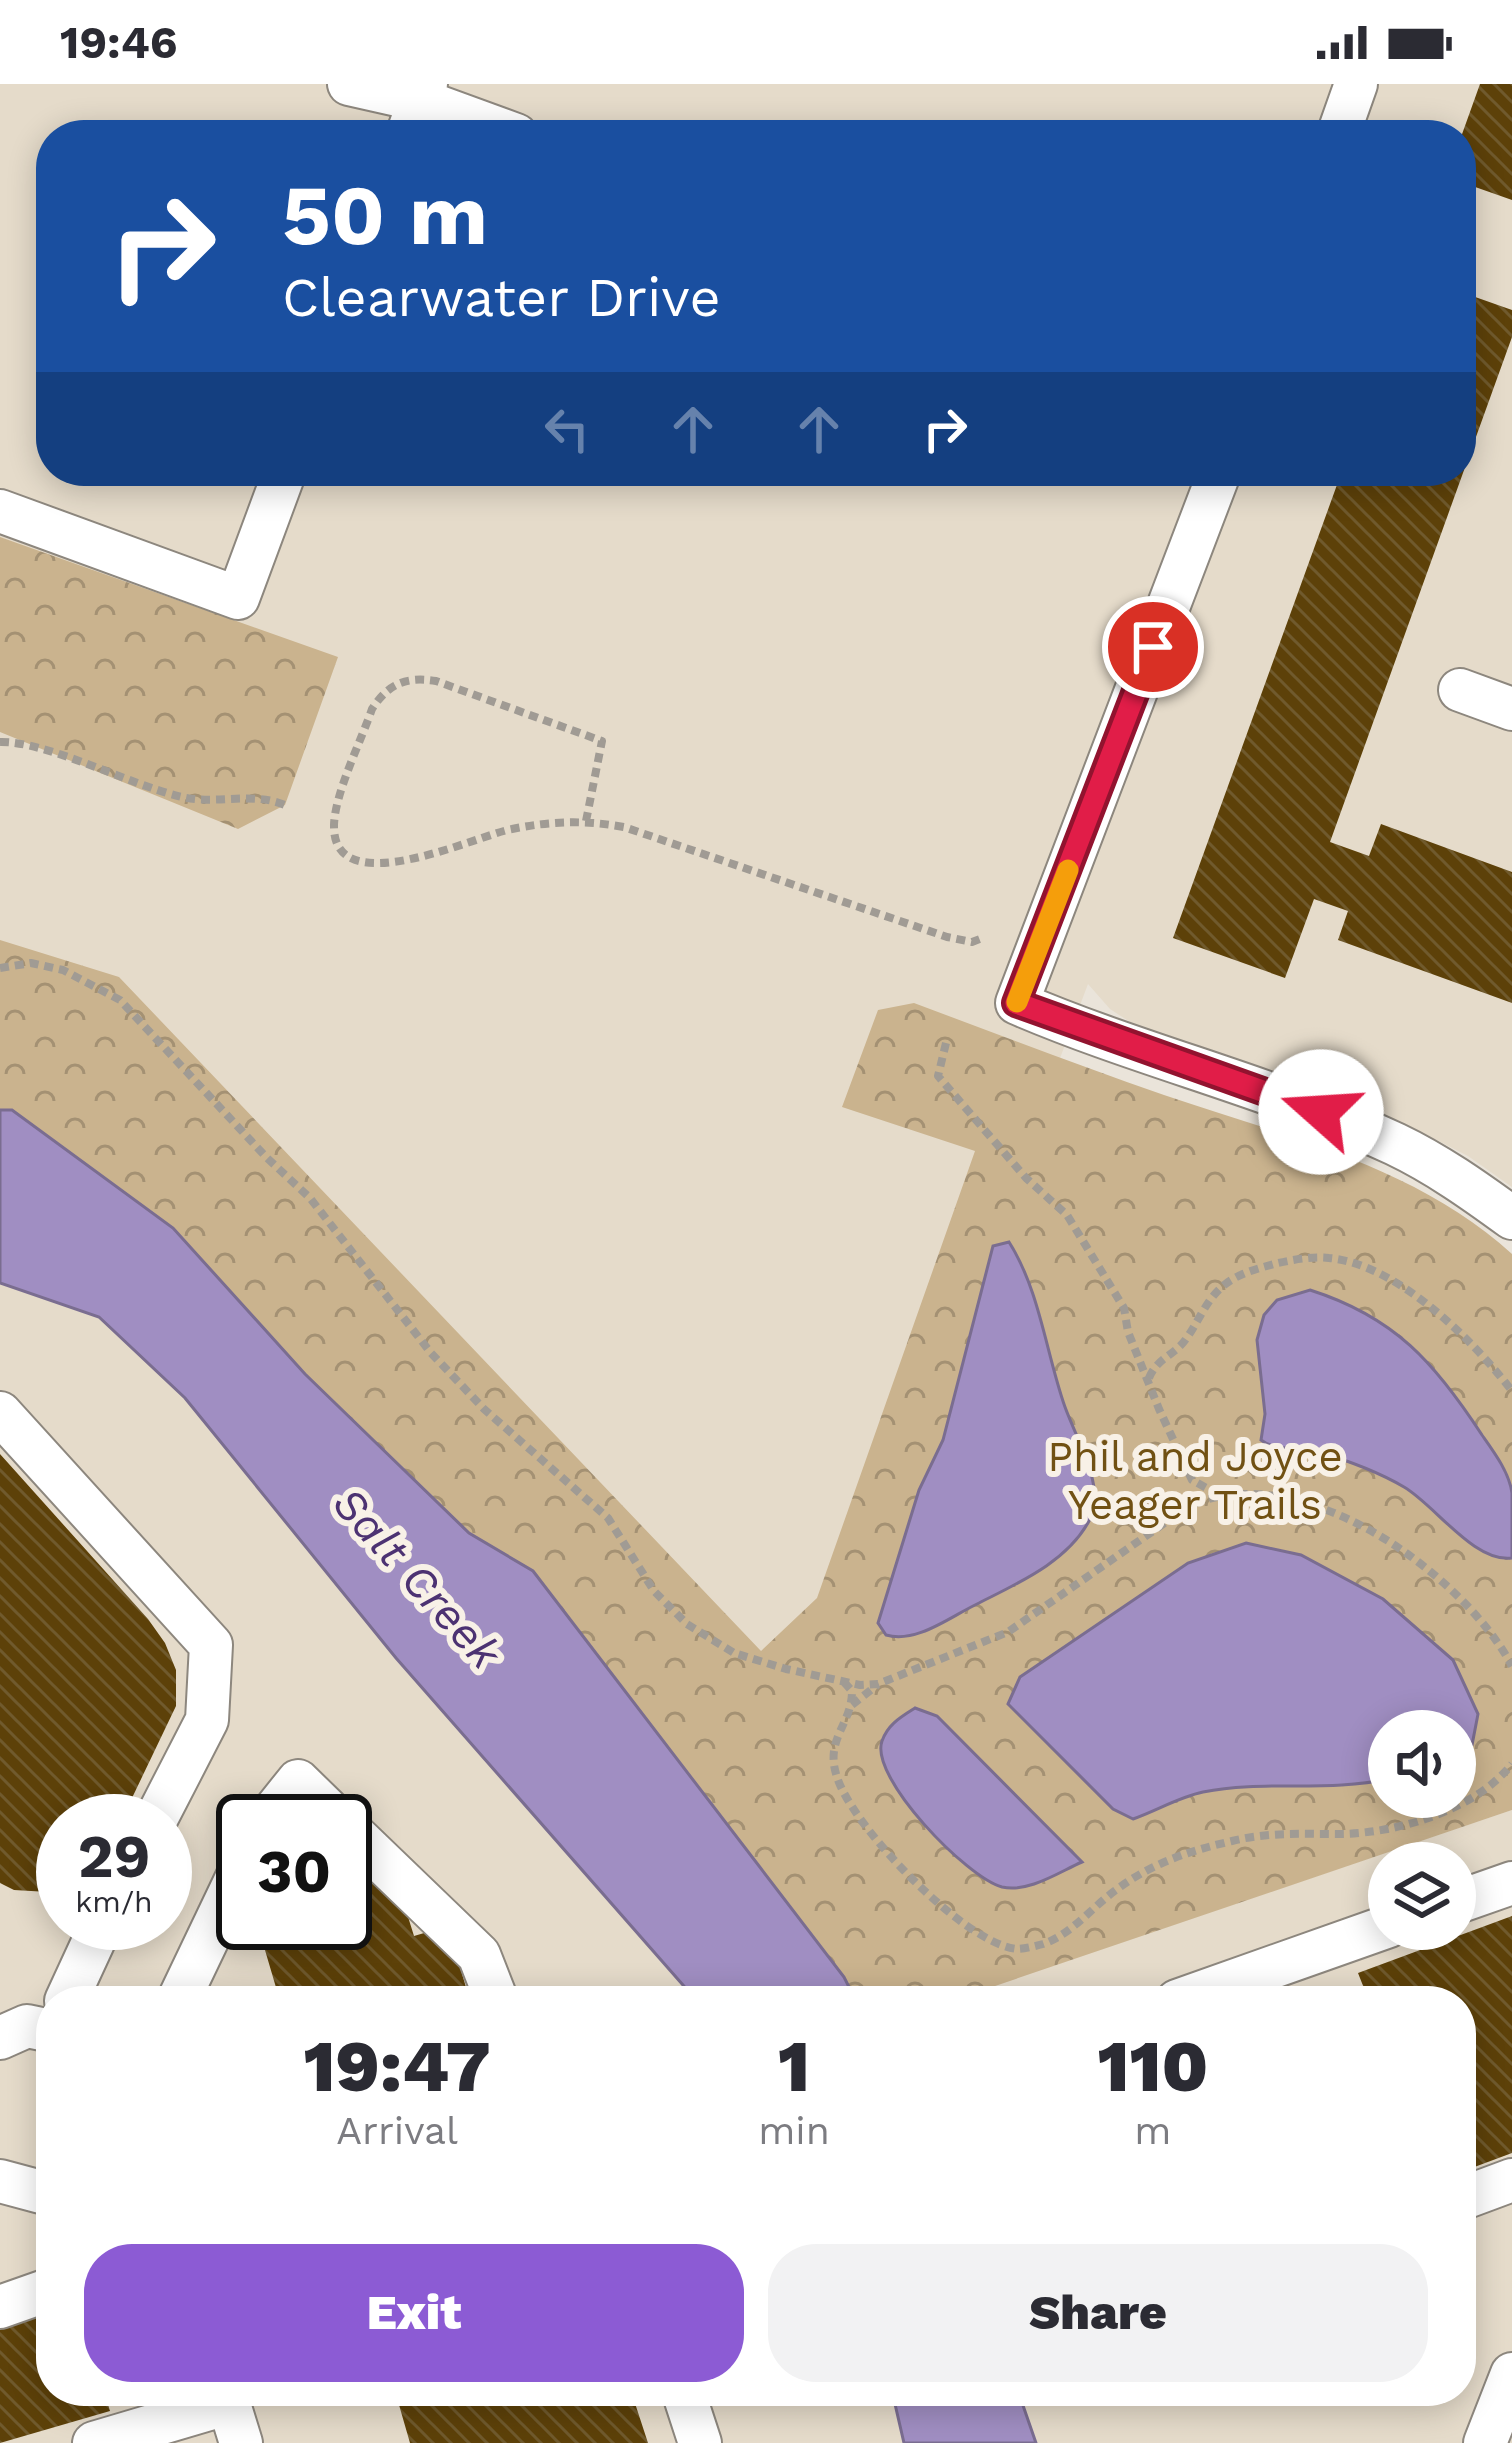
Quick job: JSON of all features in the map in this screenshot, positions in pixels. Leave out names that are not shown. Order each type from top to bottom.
[{"type":"street","points":[[349,84],[465,120]]},
{"type":"street","points":[[1343,120],[1356,84]]},
{"type":"street","points":[[0,511],[238,598],[279,486]]},
{"type":"street","points":[[1214,486],[1016,1003],[1321,1112],[1399,1146],[1512,1217]]},
{"type":"street","points":[[1460,690],[1512,709]]},
{"type":"street","points":[[0,1413],[211,1645],[207,1720],[169,1794]]},
{"type":"street","points":[[288,1794],[298,1781],[311,1794]]},
{"type":"street","points":[[372,1853],[479,1955],[491,1986]]},
{"type":"street","points":[[1476,1896],[1512,1883]]},
{"type":"street","points":[[185,1986],[216,1921]]},
{"type":"street","points":[[1219,1986],[1368,1933]]},
{"type":"street","points":[[73,1986],[90,1950]]},
{"type":"street","points":[[0,2038],[27,2026],[36,2028]]},
{"type":"street","points":[[1476,2193],[1512,2180]]},
{"type":"street","points":[[0,2181],[36,2191]]},
{"type":"street","points":[[0,2307],[36,2294]]},
{"type":"street","points":[[1484,2443],[1512,2374]]},
{"type":"street","points":[[688,2406],[700,2443]]},
{"type":"street","points":[[94,2443],[232,2412]]},
{"type":"path","points":[[586,820],[602,741],[436,680],[418,678],[399,682],[382,693],[372,710],[334,822],[336,842],[346,855],[391,862],[428,858],[505,830],[586,820],[673,841],[946,938],[972,942],[985,937]]},
{"type":"path","points":[[0,742],[35,748],[187,799],[267,798],[284,805]]},
{"type":"path","points":[[0,968],[31,963],[63,970],[94,983],[130,1010],[310,1198],[430,1353],[484,1409],[608,1518],[654,1591],[687,1624],[734,1653],[842,1682],[878,1684]]},
{"type":"path","points":[[946,1043],[938,1076],[1026,1178],[1067,1215],[1095,1265],[1112,1283],[1192,1480],[1189,1506]]},
{"type":"path","points":[[1149,1378],[1159,1360],[1182,1345],[1224,1285],[1252,1270],[1328,1258],[1362,1266],[1437,1312],[1512,1391]]},
{"type":"path","points":[[1138,1352],[1159,1360]]},
{"type":"path","points":[[1192,1480],[1221,1496]]},
{"type":"path","points":[[1512,1665],[1496,1636],[1470,1608],[1408,1555],[1360,1525],[1267,1496],[1221,1496],[1189,1506],[1008,1632],[878,1684],[852,1706],[832,1749],[847,1802],[944,1908],[994,1942],[1018,1949],[1046,1943],[1071,1928],[1152,1865],[1255,1835],[1374,1831],[1425,1817],[1469,1801],[1512,1764]]},
{"type":"path","points":[[1496,1636],[1510,1641]]},
{"type":"path","points":[[842,1682],[852,1691],[852,1706]]},
{"type":"shaded area","points":[[0,84],[1512,84],[1512,1187],[1468,1156],[1409,1126],[1130,1022],[1110,1009],[1088,984],[710,1986],[36,1986],[36,2406],[1476,2406],[1476,1986],[992,1986],[1368,1859],[1368,1950],[1476,1950],[1476,1842],[1418,1842],[1512,1810],[1512,2443],[0,2443]]},
{"type":"green space","points":[[0,537],[338,657],[285,805],[238,829],[0,732]]},
{"type":"green space","name":"Phil and Joyce Yeager Trails","points":[[0,940],[119,977],[761,1651],[817,1598],[975,1151],[842,1107],[878,1010],[914,1003],[1392,1176],[1475,1224],[1512,1254],[1512,1810],[1418,1842],[1368,1842],[1368,1859],[995,1986],[848,1986],[533,1571],[469,1533],[305,1374],[173,1228],[12,1110],[0,1110]]},
{"type":"water","name":"Salt Creek","points":[[0,1110],[12,1110],[173,1228],[305,1374],[469,1533],[533,1571],[848,1986],[684,1986],[396,1658],[185,1398],[99,1317],[0,1283]]},
{"type":"water","points":[[1009,1242],[1028,1281],[1065,1407],[1091,1472],[1093,1512],[1068,1548],[1025,1579],[922,1632],[886,1635],[878,1623],[919,1490],[943,1440],[993,1246]]},
{"type":"water","points":[[1310,1290],[1389,1329],[1447,1386],[1508,1477],[1512,1558],[1483,1552],[1416,1495],[1383,1476],[1316,1451],[1261,1440],[1265,1414],[1257,1340],[1264,1315],[1277,1300]]},
{"type":"water","points":[[1246,1543],[1301,1555],[1383,1599],[1453,1660],[1478,1714],[1476,1724],[1476,1710],[1368,1710],[1368,1782],[1203,1792],[1133,1819],[1113,1809],[1008,1704],[1020,1677],[1188,1563]]},
{"type":"water","points":[[915,1708],[937,1716],[1082,1862],[1033,1884],[1002,1887],[986,1880],[945,1846],[905,1801],[882,1757],[888,1730]]},
{"type":"water","points":[[895,2406],[1023,2406],[1036,2443],[904,2443]]},
{"type":"building","points":[[1480,84],[1512,84],[1512,200],[1476,187],[1476,120],[1467,120]]},
{"type":"building","points":[[1476,297],[1512,310],[1512,337],[1476,437]]},
{"type":"building","points":[[1337,486],[1458,486],[1330,842],[1369,856],[1381,824],[1512,872],[1512,1003],[1338,940],[1348,911],[1314,899],[1285,978],[1173,938]]},
{"type":"building","points":[[0,1454],[165,1643],[176,1670],[176,1706],[134,1794],[36,1794],[36,1891],[14,1890],[0,1883]]},
{"type":"building","points":[[395,1875],[414,1936],[448,1926],[466,1986],[276,1986],[265,1950],[372,1950],[372,1882]]},
{"type":"building","points":[[1512,1916],[1512,2153],[1476,2166],[1476,1986],[1363,1986],[1358,1973],[1420,1950],[1476,1950],[1476,1929]]},
{"type":"building","points":[[36,2311],[36,2406],[108,2406],[110,2411],[0,2443],[0,2323]]},
{"type":"building","points":[[399,2406],[636,2406],[648,2443],[410,2443]]},
{"type":"slow traffic","points":[[1017,1002],[1068,870]]},
{"type":"route","points":[[1153,647],[1016,1003],[1321,1112]]}]
